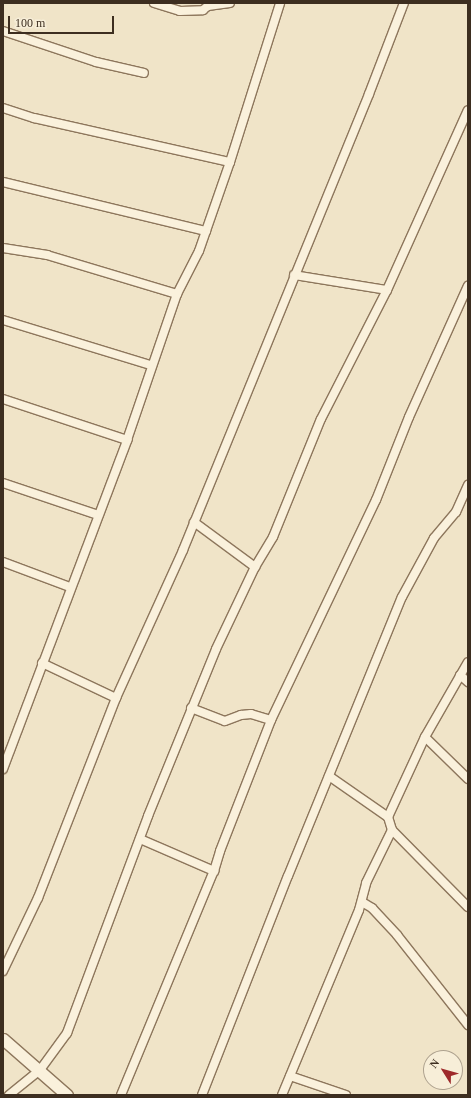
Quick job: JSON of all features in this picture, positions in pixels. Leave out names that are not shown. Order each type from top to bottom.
[{"type":"street","points":[[154,3],[180,11],[203,10],[208,5],[230,3]]},
{"type":"street","points":[[3,769],[70,587],[127,440],[150,365],[176,294],[206,231],[230,162],[280,3]]},
{"type":"street","points":[[3,971],[38,898],[116,698],[194,522],[369,94],[404,3]]},
{"type":"street","points":[[3,31],[96,62],[144,73]]},
{"type":"street","points":[[3,108],[34,118],[230,162]]},
{"type":"street","points":[[9,1095],[40,1070],[68,1033],[140,839],[191,708],[254,567],[273,538],[321,419],[387,290],[468,110]]},
{"type":"street","points":[[3,182],[206,231]]},
{"type":"street","points":[[3,248],[47,255],[176,294]]},
{"type":"street","points":[[294,275],[387,290]]},
{"type":"street","points":[[121,1095],[214,871],[228,830],[271,720],[364,527],[409,417],[468,286]]},
{"type":"street","points":[[3,320],[150,365]]},
{"type":"street","points":[[3,399],[127,440]]},
{"type":"street","points":[[3,483],[98,515]]},
{"type":"street","points":[[202,1095],[402,597],[434,538],[456,512],[468,485]]},
{"type":"street","points":[[194,522],[254,567]]},
{"type":"street","points":[[3,562],[70,587]]},
{"type":"street","points":[[388,817],[425,737],[468,662]]},
{"type":"street","points":[[42,663],[116,698]]},
{"type":"street","points":[[460,676],[468,682]]},
{"type":"street","points":[[191,708],[225,721],[251,714],[271,720]]},
{"type":"street","points":[[425,737],[468,779]]},
{"type":"street","points":[[329,776],[388,817],[392,830],[468,907]]},
{"type":"street","points":[[282,1095],[362,902],[366,884],[392,830]]},
{"type":"street","points":[[140,839],[214,871]]},
{"type":"street","points":[[362,902],[372,908],[397,935],[468,1025]]},
{"type":"street","points":[[3,1039],[67,1095]]},
{"type":"street","points":[[290,1076],[346,1095]]}]
